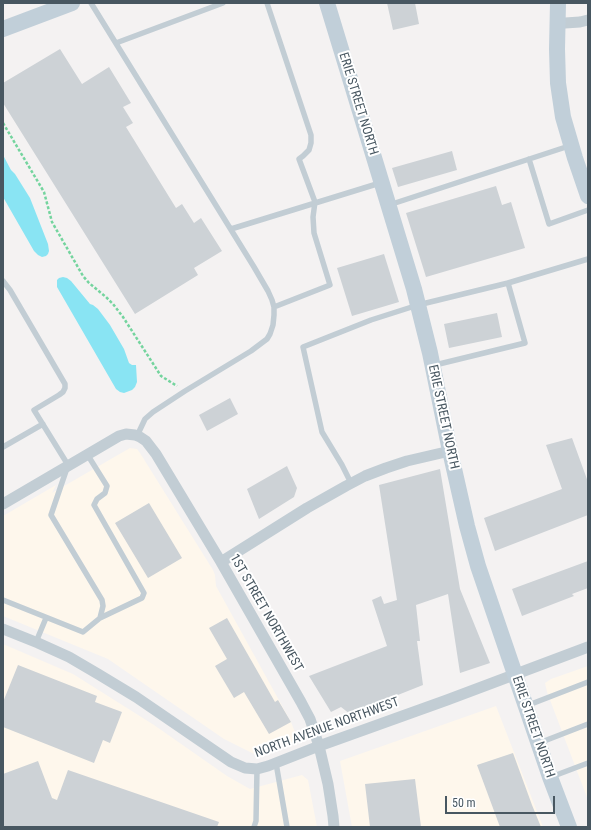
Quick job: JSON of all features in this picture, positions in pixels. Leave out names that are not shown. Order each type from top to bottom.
[{"type":"street","points":[[3,29],[72,3]]},
{"type":"street","name":"ERIE STREET NORTH","points":[[327,3],[414,289],[467,526],[478,566],[550,777],[569,827]]},
{"type":"street","points":[[558,3],[558,83],[563,117],[588,196]]},
{"type":"street","points":[[557,22],[565,23],[588,20]]},
{"type":"street","points":[[3,504],[119,436],[126,434],[135,435]]},
{"type":"street","name":"1ST STREET NORTHWEST","points":[[135,435],[145,440],[156,454],[221,562],[310,719],[319,746],[328,784],[334,827]]},
{"type":"street","points":[[221,562],[307,508],[351,483],[407,461],[450,451]]},
{"type":"street","name":"NORTH AVENUE NORTHWEST","points":[[3,629],[36,642],[98,674],[231,762],[245,768],[257,769],[588,647]]},
{"type":"lane","points":[[91,3],[264,283],[274,307],[273,325],[267,339],[251,351],[185,391],[149,416],[135,435]]},
{"type":"lane","points":[[116,43],[223,3]]},
{"type":"lane","points":[[267,3],[310,130],[312,142],[306,153],[299,159],[315,202],[313,214],[314,233],[330,285],[274,307]]},
{"type":"lane","points":[[389,205],[571,145]]},
{"type":"lane","points":[[528,159],[549,224],[588,210]]},
{"type":"lane","points":[[231,229],[382,182]]},
{"type":"lane","points":[[351,483],[322,432],[304,346],[371,320],[418,305],[508,283],[588,259]]},
{"type":"lane","points":[[3,281],[10,290],[65,384],[63,392],[34,410],[68,465],[51,515],[102,600],[103,606],[100,618]]},
{"type":"lane","points":[[432,366],[525,343],[508,283]]},
{"type":"lane","points":[[3,447],[43,424]]},
{"type":"lane","points":[[3,600],[83,632],[100,618],[142,598],[144,593],[94,504],[97,499],[105,493],[107,486],[87,454]]},
{"type":"lane","points":[[36,642],[46,618]]},
{"type":"lane","points":[[526,706],[588,682]]},
{"type":"lane","points":[[539,743],[588,724]]},
{"type":"lane","points":[[550,777],[588,762]]},
{"type":"lane","points":[[276,763],[287,827]]},
{"type":"lane","points":[[254,827],[256,821],[257,769]]},
{"type":"path","points":[[3,123],[44,192],[52,222],[83,276],[113,304],[123,317],[160,376],[185,391]]},
{"type":"shaded area","points":[[130,448],[137,449],[140,453],[213,570],[216,586],[291,722],[298,740],[256,755],[224,739],[108,659],[3,616],[3,516],[56,485],[52,493]]},
{"type":"shaded area","points":[[3,644],[73,674],[154,725],[227,776],[250,789],[302,775],[308,780],[317,827],[3,827]]},
{"type":"shaded area","points":[[588,666],[588,800],[547,692],[545,683],[551,679]]},
{"type":"shaded area","points":[[496,706],[543,827],[352,827],[340,761]]},
{"type":"water","points":[[3,155],[11,170],[30,198],[48,244],[49,251],[46,256],[42,257],[34,251],[3,197]]},
{"type":"water","points":[[63,277],[71,281],[90,304],[98,309],[110,325],[124,349],[129,363],[136,365],[137,382],[132,390],[124,393],[116,389],[57,287],[57,280]]},
{"type":"building","points":[[387,3],[415,3],[419,24],[393,30]]},
{"type":"building","points":[[60,49],[82,84],[109,67],[131,103],[123,107],[133,123],[126,127],[176,208],[182,204],[194,223],[201,218],[222,251],[194,268],[198,275],[135,314],[3,103],[3,83]]},
{"type":"building","points":[[452,151],[457,170],[398,187],[392,168]]},
{"type":"building","points":[[496,186],[502,205],[511,202],[525,248],[426,277],[406,213]]},
{"type":"building","points":[[384,254],[399,302],[352,316],[337,268]]},
{"type":"building","points":[[497,313],[502,337],[449,348],[444,324]]},
{"type":"building","points":[[230,398],[238,414],[207,431],[199,415]]},
{"type":"building","points":[[572,438],[588,482],[588,515],[495,551],[484,518],[562,489],[546,445]]},
{"type":"building","points":[[287,466],[297,488],[294,497],[259,519],[247,489]]},
{"type":"building","points":[[440,469],[460,589],[490,663],[460,673],[448,594],[416,605],[420,641],[417,641],[423,685],[350,714],[341,707],[331,712],[309,676],[387,646],[372,600],[381,596],[384,604],[397,600],[379,485]]},
{"type":"building","points":[[149,503],[182,558],[148,578],[115,523]]},
{"type":"building","points":[[588,561],[588,588],[572,594],[574,596],[522,616],[512,589]]},
{"type":"building","points":[[227,618],[275,702],[278,700],[291,722],[269,734],[244,692],[234,698],[215,666],[227,659],[209,628]]},
{"type":"building","points":[[18,665],[97,696],[95,702],[122,712],[110,743],[103,740],[94,763],[3,727],[3,702]]},
{"type":"building","points":[[513,753],[541,827],[500,827],[477,765]]},
{"type":"building","points":[[38,761],[52,798],[57,800],[68,770],[219,822],[217,827],[3,827],[3,774]]},
{"type":"building","points":[[415,779],[421,827],[370,827],[365,784]]}]
